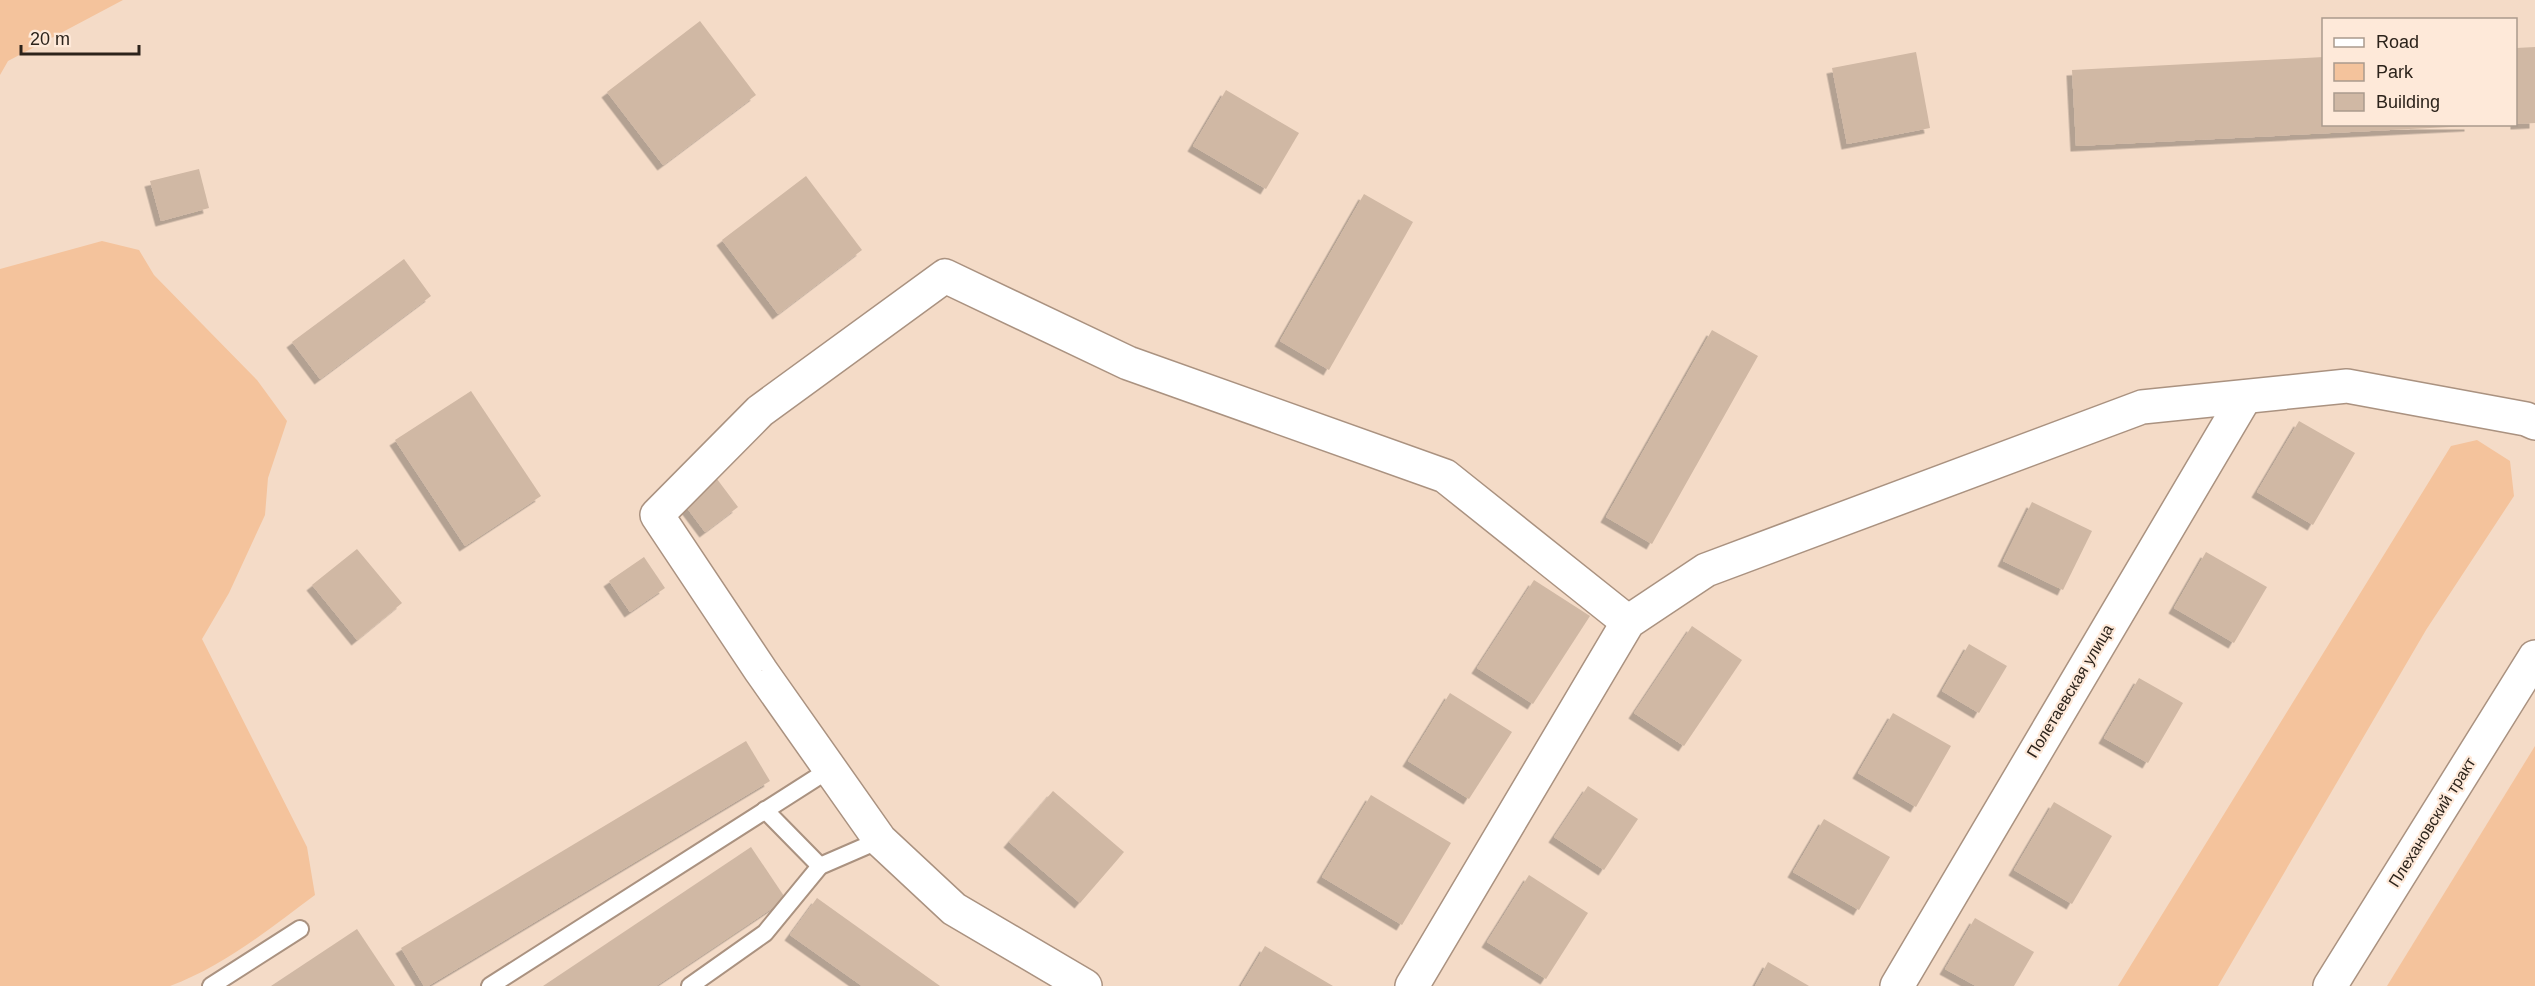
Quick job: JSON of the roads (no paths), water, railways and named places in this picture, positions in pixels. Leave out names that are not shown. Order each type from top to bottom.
[{"type":"street","points":[[1085,986],[954,909],[880,840],[657,515],[760,411],[945,276],[1128,363],[1445,476],[1628,622]]},
{"type":"street","points":[[1412,986],[1628,622],[1706,570],[2142,407],[2348,386],[2526,419],[2535,423]]},
{"type":"street","name":"Полетаевская улица","points":[[1898,986],[2245,397]]},
{"type":"street","name":"Плехановский тракт","points":[[2330,986],[2535,657]]},
{"type":"lane","points":[[490,986],[830,769]]},
{"type":"lane","points":[[765,810],[820,866]]},
{"type":"lane","points":[[690,986],[765,933],[820,866],[880,840]]},
{"type":"lane","points":[[211,986],[300,929]]}]
